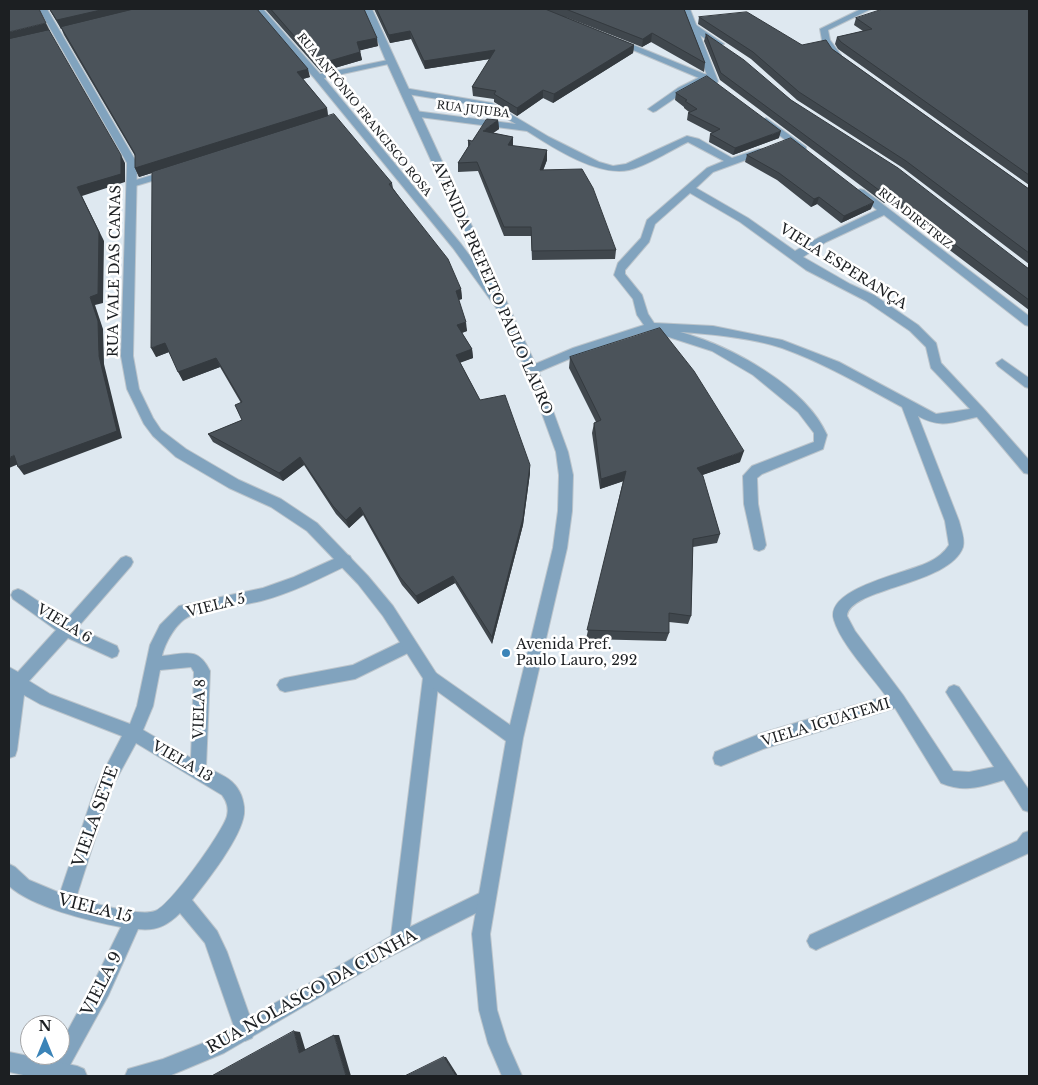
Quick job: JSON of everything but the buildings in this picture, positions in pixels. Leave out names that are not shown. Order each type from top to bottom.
[{"type":"street","name":"RUA VALE DAS CANAS","points":[[44,9],[56,34],[88,85],[132,163],[127,356],[133,389],[148,421],[157,433],[181,453],[234,484],[294,514],[323,537],[388,611],[431,678],[515,738]]},
{"type":"street","name":"RUA ANTÔNIO FRANCISCO ROSA","points":[[260,9],[318,77],[344,117],[457,246],[503,309]]},
{"type":"street","name":"AVENIDA PREFEITO PAULO LAURO","points":[[368,9],[532,370],[562,452],[566,475],[565,511],[560,548],[515,738],[481,934],[488,1010],[498,1043],[512,1076]]},
{"type":"street","points":[[686,9],[707,65],[710,79]]},
{"type":"street","points":[[848,63],[834,52],[826,40],[824,29],[867,9]]},
{"type":"street","points":[[693,27],[731,52]]},
{"type":"street","points":[[611,40],[710,79],[725,90]]},
{"type":"street","points":[[318,77],[390,61]]},
{"type":"street","points":[[653,109],[681,90],[710,79]]},
{"type":"street","name":"RUA JUJUBA","points":[[404,91],[489,105],[513,117],[528,128]]},
{"type":"street","points":[[754,112],[809,153]]},
{"type":"street","name":"RUA JUJUBA","points":[[415,114],[528,128]]},
{"type":"street","points":[[528,128],[589,160],[613,169],[628,167],[687,139],[696,141],[731,161]]},
{"type":"street","points":[[759,545],[751,504],[750,476],[756,470],[819,445],[822,438],[820,431],[792,399],[730,354],[704,343],[651,327],[643,315],[638,298],[621,279],[619,270],[645,240],[648,226],[651,222],[714,167],[791,139]]},
{"type":"street","points":[[132,184],[179,170]]},
{"type":"street","name":"RUA DIRETRIZ","points":[[848,183],[1029,322]]},
{"type":"street","name":"VIELA ESPERANÇA","points":[[690,188],[744,220],[794,257],[846,287],[864,294],[914,328],[932,346],[935,365],[980,412],[1029,469]]},
{"type":"street","points":[[794,257],[822,240],[884,211]]},
{"type":"street","points":[[532,370],[577,351],[633,331],[651,327],[713,330],[782,344],[835,364],[934,418],[946,419],[980,412]]},
{"type":"street","points":[[1002,363],[1029,384]]},
{"type":"street","points":[[898,700],[850,636],[840,619],[840,611],[844,603],[872,588],[939,565],[952,554],[956,546],[956,535],[952,520],[907,404]]},
{"type":"street","name":"VIELA 5","points":[[134,733],[146,706],[160,638],[171,623],[184,611],[277,590],[345,560]]},
{"type":"street","points":[[9,750],[13,678],[96,599],[126,562]]},
{"type":"street","name":"VIELA 6","points":[[18,594],[66,628],[112,651]]},
{"type":"street","points":[[285,685],[355,672],[409,645]]},
{"type":"street","name":"VIELA 8","points":[[154,664],[190,660],[196,661],[200,666],[202,671],[198,772]]},
{"type":"street","name":"VIELA 13","points":[[13,678],[45,699],[134,733],[228,789],[234,798],[236,813],[229,833],[181,900]]},
{"type":"street","points":[[399,941],[431,678]]},
{"type":"street","points":[[954,692],[1029,804]]},
{"type":"street","name":"VIELA IGUATEMI","points":[[721,758],[762,741],[898,700],[947,777],[954,782],[964,782],[1008,771]]},
{"type":"street","name":"VIELA SETE","points":[[66,904],[104,786],[125,745],[134,733]]},
{"type":"street","points":[[816,940],[1023,847],[1029,839]]},
{"type":"street","name":"VIELA 15","points":[[9,873],[23,886],[66,904],[134,920],[149,922],[160,920],[181,900]]},
{"type":"street","name":"RUA NOLASCO DA CUNHA","points":[[135,1076],[185,1062],[246,1031],[399,941],[486,899]]},
{"type":"street","points":[[181,900],[210,937],[218,952],[246,1031]]},
{"type":"street","name":"VIELA 9","points":[[55,1073],[101,989],[134,920]]},
{"type":"street","points":[[9,1062],[77,1076]]},
{"type":"place","name":"Avenida Pref. Paulo Lauro, 292","points":[[506,653]]}]
